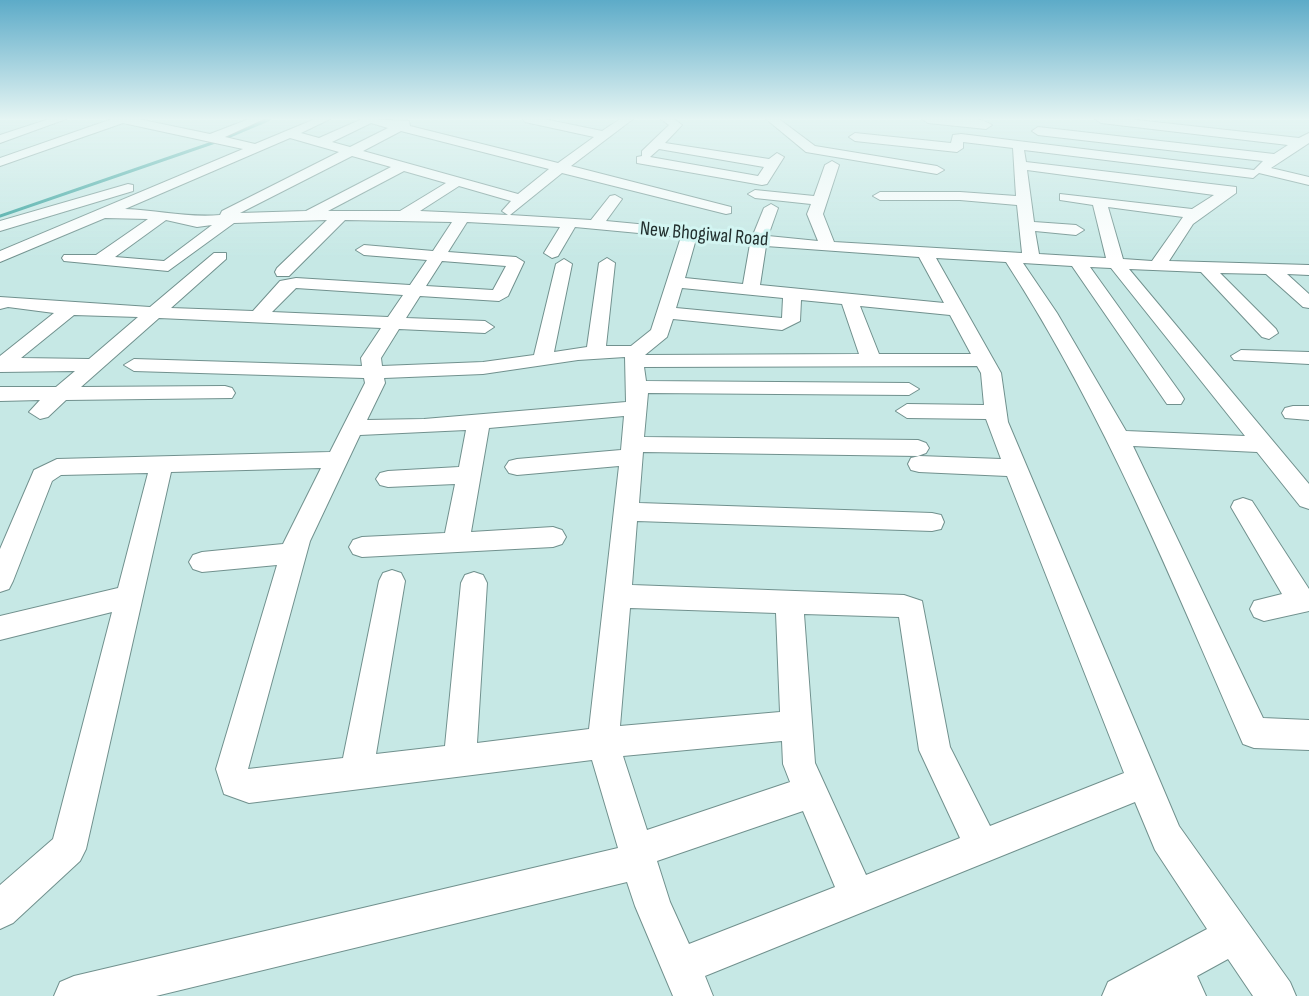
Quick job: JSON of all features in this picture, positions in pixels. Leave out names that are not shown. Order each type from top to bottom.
[{"type":"street","points":[[70,258],[168,266],[222,220],[322,165]]},
{"type":"street","points":[[396,165],[519,199]]},
{"type":"street","points":[[620,182],[637,165]]},
{"type":"street","points":[[657,165],[736,194]]},
{"type":"street","points":[[771,165],[762,181],[736,194],[700,234],[676,282],[660,333],[636,377],[632,450],[603,743],[653,906],[688,988],[857,896],[1144,782]]},
{"type":"street","points":[[828,247],[815,214],[838,165]]},
{"type":"street","points":[[901,165],[937,170]]},
{"type":"street","points":[[1020,165],[1027,226],[1021,258],[1121,438],[1254,733],[1309,735]]},
{"type":"street","points":[[1024,165],[1227,192]]},
{"type":"street","points":[[1091,165],[1093,175]]},
{"type":"street","points":[[1196,165],[1309,181]]},
{"type":"street","points":[[1158,266],[1173,234],[1194,214],[1265,165]]},
{"type":"street","points":[[0,257],[214,166]]},
{"type":"street","points":[[0,226],[53,208],[214,166]]},
{"type":"street","points":[[502,220],[519,199],[562,166],[620,182],[736,194]]},
{"type":"street","points":[[309,215],[401,167]]},
{"type":"street","points":[[403,216],[458,181]]},
{"type":"street","points":[[755,194],[819,201]]},
{"type":"street","points":[[880,196],[960,196],[1024,201]]},
{"type":"street","points":[[1065,197],[1194,214]]},
{"type":"street","points":[[595,225],[615,199]]},
{"type":"street","points":[[1099,201],[1116,264],[1309,500]]},
{"type":"street","points":[[751,290],[759,240],[771,208]]},
{"type":"street","name":"New Bhogiwal Road","points":[[100,213],[164,215],[197,222],[341,215],[570,223],[828,247],[1116,264],[1309,270]]},
{"type":"street","points":[[98,261],[164,215]]},
{"type":"street","points":[[283,272],[341,215]]},
{"type":"street","points":[[259,316],[290,283],[499,296],[516,262],[358,246],[376,216]]},
{"type":"street","points":[[462,218],[371,358],[375,383],[335,460],[293,553],[232,769],[236,782],[249,786],[603,743],[797,725]]},
{"type":"street","points":[[543,360],[558,258],[570,223]]},
{"type":"street","points":[[1027,226],[1076,230]]},
{"type":"street","points":[[925,253],[991,373],[996,412],[1016,468],[1167,838],[1276,996]]},
{"type":"street","points":[[40,412],[220,256]]},
{"type":"street","points":[[1077,261],[1174,399]]},
{"type":"street","points":[[596,352],[607,263]]},
{"type":"street","points":[[1206,268],[1269,333]]},
{"type":"street","points":[[1272,270],[1309,303]]},
{"type":"street","points":[[676,282],[956,310]]},
{"type":"street","points":[[667,313],[782,324],[791,321],[792,294]]},
{"type":"street","points":[[849,299],[871,360]]},
{"type":"street","points":[[1,302],[70,309],[485,327]]},
{"type":"street","points":[[1,365],[70,309]]},
{"type":"street","points":[[134,365],[373,371],[483,368],[596,352],[636,377],[908,400],[996,412]]},
{"type":"street","points":[[1241,356],[1309,358]]},
{"type":"street","points":[[351,428],[479,421],[636,377],[871,360],[984,360]]},
{"type":"street","points":[[1,365],[94,365]]},
{"type":"street","points":[[0,394],[225,393]]},
{"type":"street","points":[[456,542],[479,421]]},
{"type":"street","points":[[1121,438],[1264,445]]},
{"type":"street","points":[[517,467],[632,450],[918,456],[1016,468]]},
{"type":"street","points":[[0,581],[42,476],[48,470],[57,467],[335,460]]},
{"type":"street","points":[[0,910],[68,849],[161,466]]},
{"type":"street","points":[[388,479],[469,475]]},
{"type":"street","points":[[1243,507],[1305,600],[1264,609]]},
{"type":"street","points":[[626,512],[932,522]]},
{"type":"street","points":[[362,547],[553,537]]},
{"type":"street","points":[[202,562],[293,553]]},
{"type":"street","points":[[357,772],[392,581]]},
{"type":"street","points":[[460,760],[474,583]]},
{"type":"street","points":[[618,596],[904,606],[912,609],[935,750],[982,846]]},
{"type":"street","points":[[0,628],[129,597]]},
{"type":"street","points":[[789,603],[799,764],[857,896]]},
{"type":"street","points":[[74,996],[637,856],[811,792]]},
{"type":"street","points":[[1122,996],[1178,983],[1234,935]]},
{"type":"waterway","points":[[0,216],[147,165]]}]
